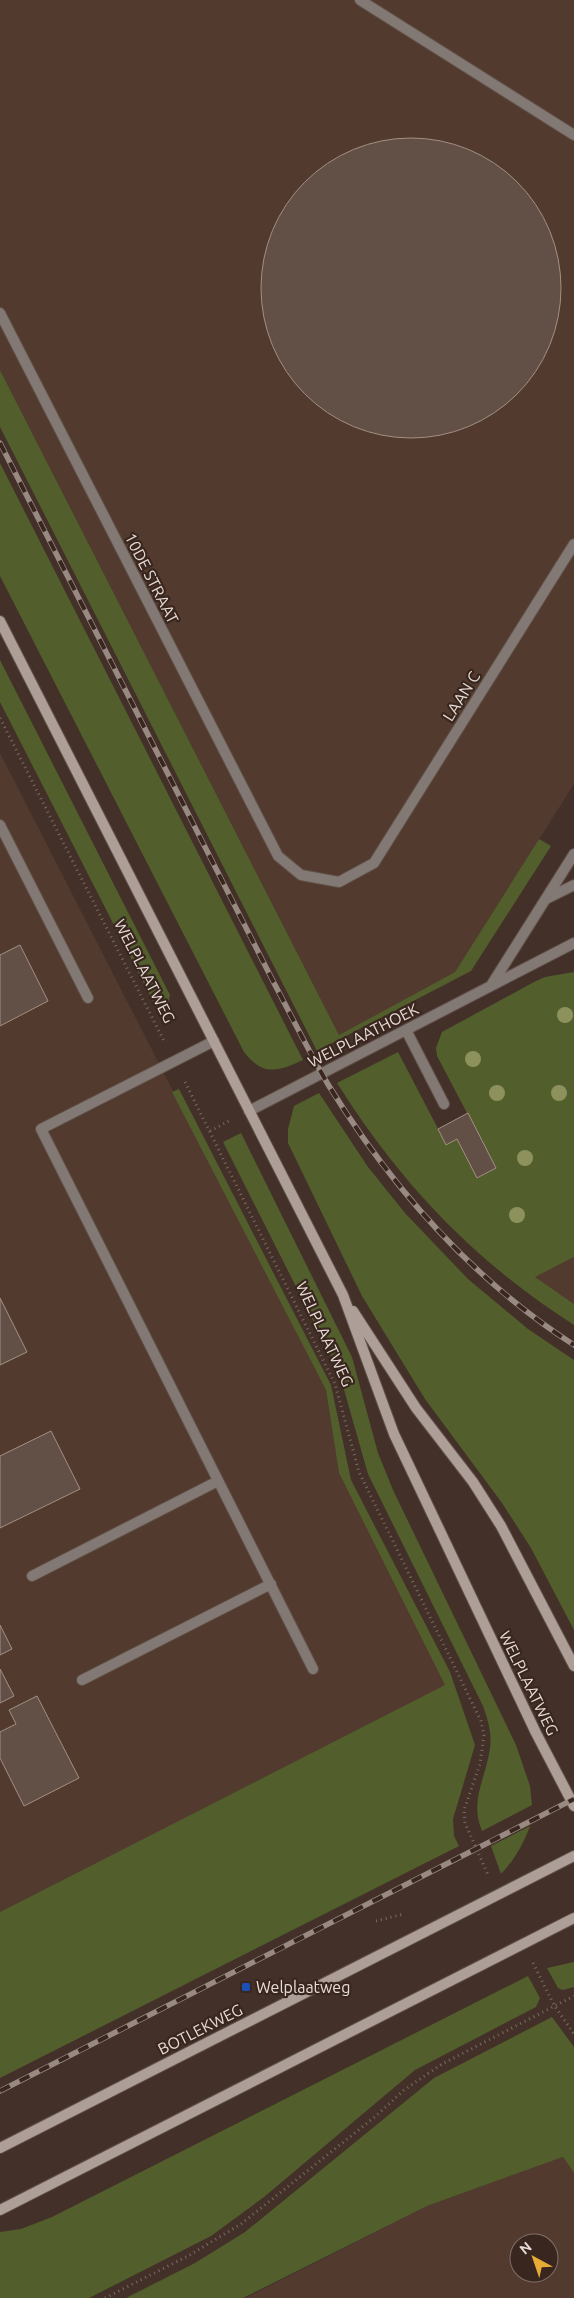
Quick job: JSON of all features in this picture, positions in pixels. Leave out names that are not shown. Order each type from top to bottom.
[{"type":"street","name":"WELPLAATWEG","points":[[0,621],[342,1295],[394,1434],[536,1733],[574,1806]]},
{"type":"street","name":"WELPLAATWEG","points":[[342,1295],[416,1408],[473,1482],[501,1526],[574,1666]]},
{"type":"street","name":"BOTLEKWEG","points":[[0,2148],[574,1856]]},
{"type":"street","points":[[0,2210],[574,1918]]},
{"type":"lane","points":[[360,0],[574,135]]},
{"type":"lane","name":"10DE STRAAT","points":[[0,313],[278,856],[301,875],[339,882],[374,863]]},
{"type":"lane","name":"LAAN C","points":[[374,863],[574,544]]},
{"type":"lane","points":[[0,825],[88,998]]},
{"type":"lane","points":[[492,986],[574,854]]},
{"type":"lane","points":[[545,900],[574,885]]},
{"type":"lane","name":"WELPLAATHOEK","points":[[249,1111],[574,943]]},
{"type":"lane","points":[[406,1030],[444,1104]]},
{"type":"lane","points":[[214,1042],[41,1129],[313,1669]]},
{"type":"lane","points":[[32,1576],[218,1481]]},
{"type":"lane","points":[[82,1680],[270,1584]]},
{"type":"path","name":"WELPLAATWEG","points":[[0,718],[335,1384],[358,1472],[481,1721],[484,1735],[480,1764],[464,1810],[465,1824],[498,1895]]},
{"type":"path","points":[[522,1943],[554,2005],[574,2034]]},
{"type":"path","points":[[105,2298],[188,2256],[235,2228],[369,2122],[418,2080],[442,2064],[574,1996]]},
{"type":"shaded area","points":[[0,0],[574,0],[574,784],[455,972],[339,1035],[0,370]]},
{"type":"shaded area","points":[[0,753],[326,1390],[339,1473],[446,1685],[0,1912]]},
{"type":"shaded area","points":[[574,1257],[574,1304],[534,1277]]},
{"type":"shaded area","points":[[563,2157],[574,2173],[574,2298],[245,2298],[427,2206]]},
{"type":"green space","points":[[0,370],[339,1035],[455,972],[539,839],[551,846],[471,971],[317,1051],[0,427]]},
{"type":"green space","points":[[0,463],[303,1060],[271,1070],[258,1065],[244,1052],[0,576]]},
{"type":"green space","points":[[0,660],[170,995],[168,1005],[160,1015],[0,702]]},
{"type":"green space","points":[[574,972],[574,1257],[535,1277],[574,1304],[574,1325],[503,1274],[442,1218],[413,1187],[387,1154],[361,1120],[337,1083],[398,1052],[446,1144],[457,1139],[478,1178],[496,1168],[437,1056],[436,1048],[442,1032],[545,977]]},
{"type":"green space","points":[[179,1089],[331,1385],[351,1480],[450,1672],[475,1745],[453,1819],[454,1836],[459,1846],[0,2078],[0,1912],[445,1685],[339,1473],[326,1390],[172,1092]]},
{"type":"green space","points":[[319,1093],[368,1167],[405,1213],[468,1279],[528,1329],[574,1360],[574,1630],[531,1548],[502,1503],[425,1399],[362,1296],[288,1143],[288,1129],[294,1106]]},
{"type":"green space","points":[[241,1133],[352,1357],[378,1453],[393,1490],[516,1745],[530,1786],[532,1805],[482,1831],[477,1809],[490,1742],[485,1711],[368,1474],[339,1372],[223,1142]]},
{"type":"green space","points":[[530,1826],[518,1852],[501,1874],[491,1846]]},
{"type":"green space","points":[[574,1962],[574,1987],[563,1990],[558,1988],[547,1968]]},
{"type":"green space","points":[[528,1976],[540,1998],[536,2007],[415,2070],[264,2197],[211,2236],[89,2298],[0,2298],[0,2232],[21,2229],[52,2217]]},
{"type":"green space","points":[[552,2017],[574,2047],[574,2173],[563,2157],[427,2206],[243,2298],[126,2298],[195,2263],[245,2232],[434,2078]]},
{"type":"building","points":[[411,138],[440,141],[468,150],[482,156],[517,182],[543,217],[549,231],[558,259],[561,288],[558,317],[549,345],[543,359],[517,394],[482,420],[468,426],[440,435],[411,438],[382,435],[354,426],[340,420],[305,394],[279,359],[273,345],[264,317],[261,288],[264,259],[273,231],[279,217],[305,182],[340,156],[354,150],[382,141]]},
{"type":"building","points":[[20,945],[48,1001],[0,1026],[0,955]]},
{"type":"building","points":[[468,1113],[496,1168],[477,1178],[457,1139],[446,1145],[438,1129]]},
{"type":"building","points":[[0,1298],[27,1352],[0,1365]]},
{"type":"building","points":[[51,1431],[80,1489],[0,1528],[0,1456]]},
{"type":"building","points":[[0,1625],[12,1649],[0,1655]]},
{"type":"building","points":[[0,1669],[14,1696],[0,1703]]},
{"type":"building","points":[[37,1696],[79,1778],[24,1806],[0,1758],[0,1732],[16,1724],[9,1710]]},
{"type":"railway","points":[[0,443],[274,983],[329,1086],[353,1124],[408,1196],[437,1229],[502,1291],[574,1345]]},
{"type":"railway","points":[[0,2091],[574,1799]]},
{"type":"place","name":"Welplaatweg","points":[[246,1987]]}]
